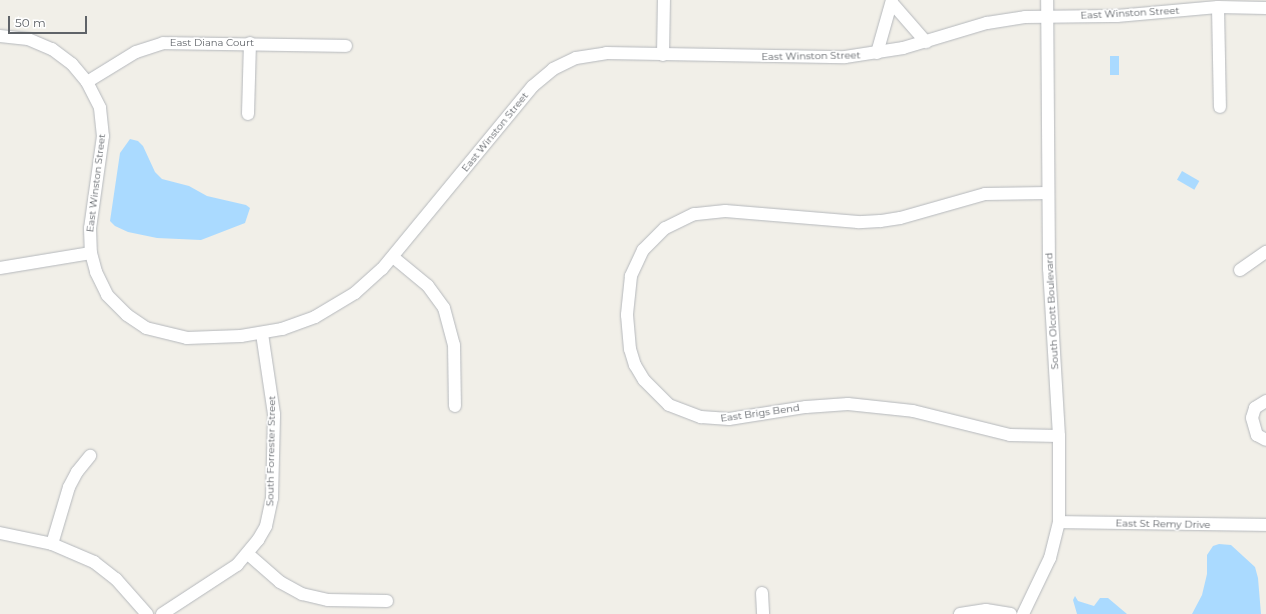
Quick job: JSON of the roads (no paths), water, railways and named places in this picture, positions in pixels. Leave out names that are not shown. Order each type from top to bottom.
[{"type":"street","points":[[663,55],[664,0]]},
{"type":"street","name":"South Olcott Boulevard","points":[[1023,614],[1052,551],[1059,522],[1060,436],[1049,269],[1047,0]]},
{"type":"street","points":[[892,2],[926,42]]},
{"type":"street","points":[[877,54],[892,2]]},
{"type":"street","points":[[1218,7],[1220,107]]},
{"type":"street","name":"East Winston Street","points":[[0,36],[28,39],[52,48],[72,64],[87,82],[100,108],[103,136],[91,216],[91,253],[96,272],[107,295],[126,315],[146,328],[187,338],[262,334],[293,326],[334,306],[369,282],[393,257],[542,76],[564,62],[591,54],[829,58],[877,54],[926,42],[1002,20],[1047,16],[1117,16],[1218,7],[1266,8]]},
{"type":"street","points":[[248,114],[250,43]]},
{"type":"street","name":"East Diana Court","points":[[87,82],[136,52],[159,44],[250,43],[346,46]]},
{"type":"street","name":"East Brigs Bend","points":[[1048,193],[985,194],[900,218],[880,221],[858,222],[725,211],[694,214],[665,228],[643,250],[631,276],[627,315],[630,349],[635,365],[644,380],[669,405],[701,417],[729,419],[806,406],[854,405],[913,411],[1010,435],[1060,436]]},
{"type":"street","points":[[1240,270],[1266,252]]},
{"type":"street","points":[[0,268],[91,253]]},
{"type":"street","points":[[393,257],[428,286],[446,314],[454,345],[455,406]]},
{"type":"street","name":"South Forrester Street","points":[[162,614],[237,565],[248,554],[266,526],[272,498],[274,400],[262,334]]},
{"type":"street","points":[[1266,401],[1255,408],[1252,418],[1257,435],[1266,440]]},
{"type":"street","points":[[52,544],[70,487],[77,472],[90,456]]},
{"type":"street","name":"East St Remy Drive","points":[[1059,522],[1266,526]]},
{"type":"street","points":[[0,533],[52,544],[80,554],[104,568],[148,614]]},
{"type":"street","points":[[248,554],[280,582],[302,594],[328,600],[387,600]]},
{"type":"street","points":[[762,593],[763,614]]},
{"type":"street","points":[[960,614],[986,610],[1011,614]]},
{"type":"water","points":[[1110,56],[1119,56],[1119,75],[1110,75]]},
{"type":"water","points":[[130,139],[138,141],[143,146],[155,172],[162,179],[189,186],[207,196],[246,205],[250,208],[245,223],[201,240],[157,238],[128,232],[115,226],[110,221],[120,153]]},
{"type":"water","points":[[1182,171],[1199,181],[1194,190],[1177,180]]},
{"type":"water","points":[[1219,544],[1231,545],[1255,567],[1258,578],[1261,614],[1192,614],[1202,595],[1207,574],[1207,555],[1213,546]]},
{"type":"water","points":[[1075,596],[1078,601],[1094,606],[1100,598],[1108,598],[1127,614],[1077,614],[1073,600]]}]
